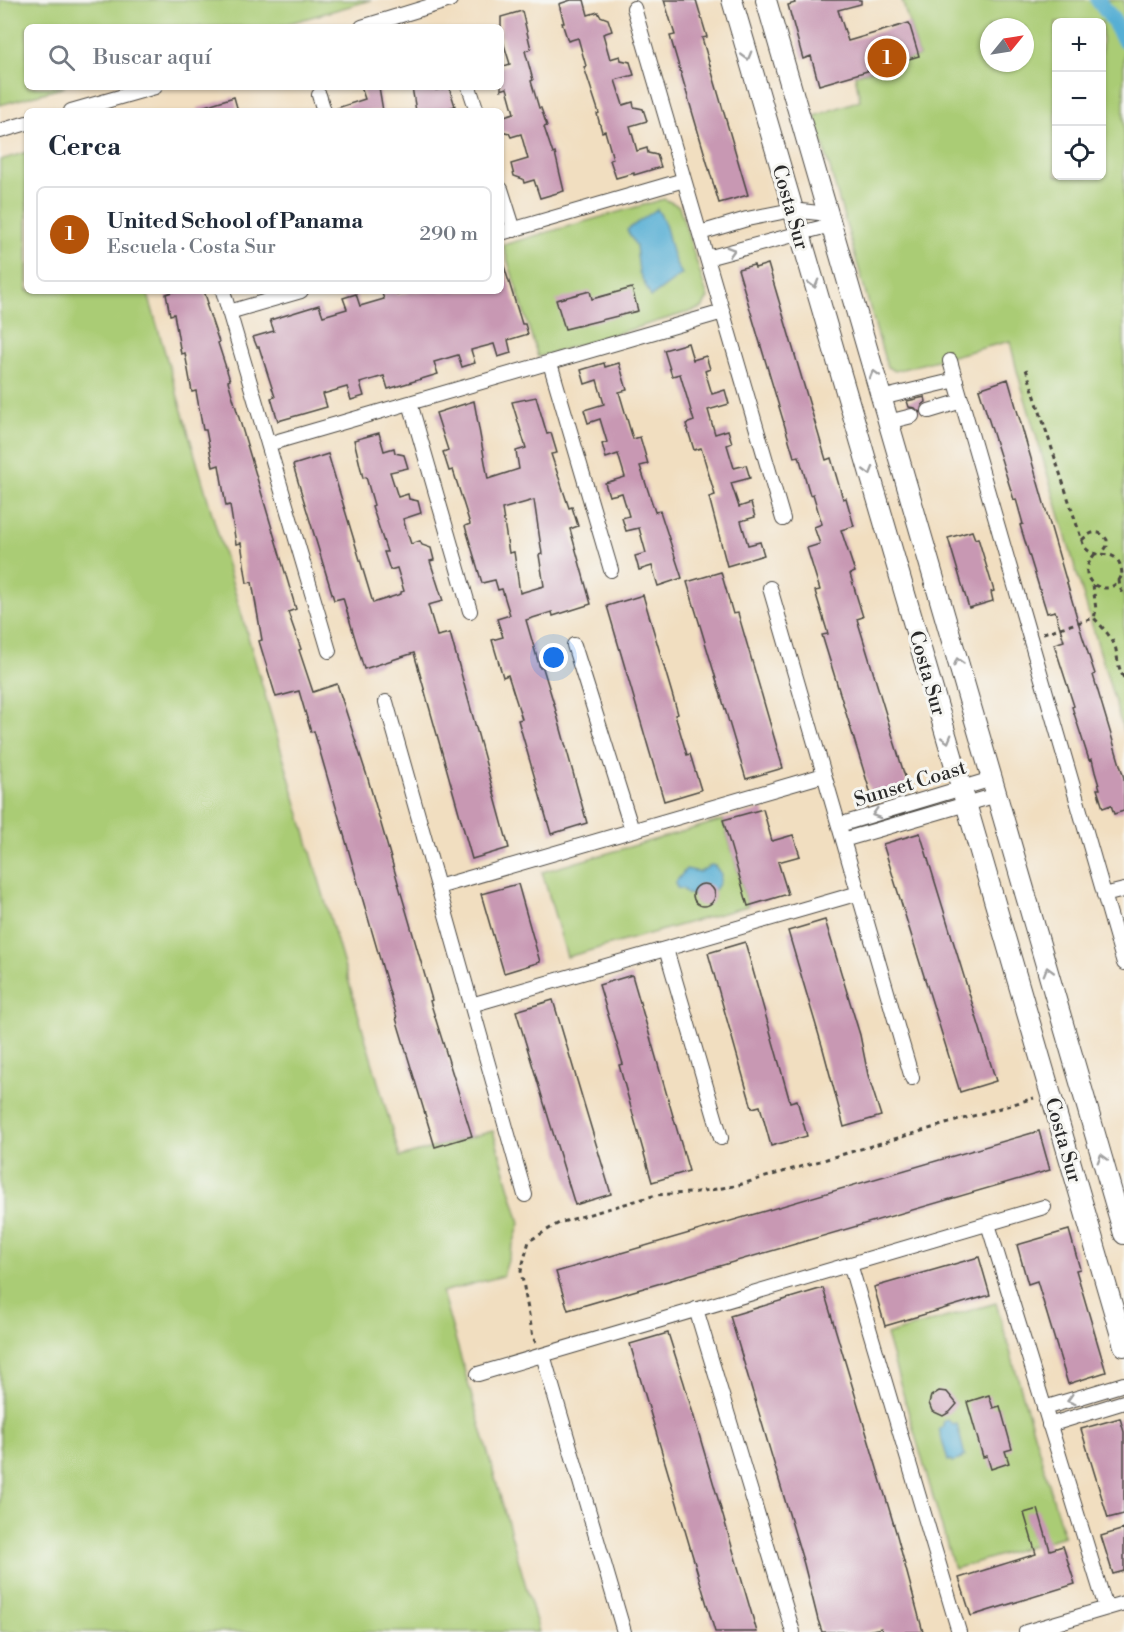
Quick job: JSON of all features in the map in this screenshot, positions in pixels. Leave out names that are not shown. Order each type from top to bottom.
[{"type":"street","points":[[372,24],[450,0]]},
{"type":"street","name":"Costa Sur","points":[[732,0],[1124,1346]]},
{"type":"street","name":"Costa Sur","points":[[766,0],[1124,1234]]},
{"type":"street","points":[[634,8],[783,519]]},
{"type":"street","points":[[82,108],[144,90]]},
{"type":"street","points":[[471,90],[476,108]]},
{"type":"street","points":[[319,95],[323,108]]},
{"type":"street","points":[[0,131],[24,124]]},
{"type":"street","points":[[504,210],[507,231],[684,180]]},
{"type":"street","points":[[700,233],[747,219],[792,210],[830,220]]},
{"type":"street","points":[[707,258],[799,232],[830,220]]},
{"type":"street","points":[[224,294],[329,651]]},
{"type":"street","points":[[229,312],[291,294]]},
{"type":"street","points":[[268,444],[723,312]]},
{"type":"street","points":[[950,361],[1124,963]]},
{"type":"street","points":[[550,363],[611,570]]},
{"type":"street","points":[[881,398],[956,380]]},
{"type":"street","points":[[929,411],[962,402]]},
{"type":"street","points":[[410,403],[470,611]]},
{"type":"street","points":[[888,422],[912,416]]},
{"type":"street","points":[[770,588],[912,1078]]},
{"type":"street","points":[[574,645],[632,830]]},
{"type":"street","points":[[386,702],[525,1195]]},
{"type":"street","points":[[438,886],[824,775]]},
{"type":"street","name":"Sunset Coast","points":[[843,840],[994,787]]},
{"type":"street","name":"Sunset Coast","points":[[839,825],[964,796]]},
{"type":"street","points":[[1104,895],[1124,890]]},
{"type":"street","points":[[471,1005],[858,893]]},
{"type":"street","points":[[666,949],[721,1138]]},
{"type":"street","points":[[478,1374],[1044,1207]]},
{"type":"street","points":[[988,1224],[1106,1608]]},
{"type":"street","points":[[850,1264],[959,1632]]},
{"type":"street","points":[[696,1310],[793,1632]]},
{"type":"street","points":[[543,1355],[624,1632]]},
{"type":"street","points":[[1044,1408],[1124,1384]]},
{"type":"street","points":[[1049,1425],[1124,1402]]},
{"type":"street","points":[[1026,1632],[1124,1603]]},
{"type":"path","points":[[1026,369],[1086,550],[1095,554],[1112,555],[1119,561],[1123,574],[1114,585],[1101,588],[1093,584]]},
{"type":"path","points":[[1082,540],[1088,534],[1100,532],[1107,540],[1107,546],[1102,553]]},
{"type":"path","points":[[1094,618],[1096,610],[1093,584],[1086,572],[1087,565],[1095,554]]},
{"type":"path","points":[[1119,580],[1124,595]]},
{"type":"path","points":[[1030,637],[1094,618]]},
{"type":"path","points":[[1094,618],[1107,632],[1116,648],[1116,661],[1124,678]]},
{"type":"path","points":[[543,1355],[532,1337],[521,1271],[529,1241],[559,1223],[656,1195],[691,1193],[735,1186],[1050,1093]]},
{"type":"green space","points":[[0,0],[371,0],[287,24],[24,24],[24,90],[54,90],[0,105]]},
{"type":"green space","points":[[902,0],[1124,0],[1124,733],[1010,341],[895,371],[887,367],[815,116],[860,100],[855,75],[919,56]]},
{"type":"green space","points":[[24,153],[24,294],[148,294],[400,1157],[493,1131],[520,1223],[503,1276],[442,1292],[539,1632],[0,1632],[0,160]]},
{"type":"green space","points":[[664,199],[679,206],[708,298],[702,308],[538,357],[504,245]]},
{"type":"green space","points":[[723,820],[748,906],[567,957],[542,872]]},
{"type":"green space","points":[[996,1303],[1064,1536],[954,1569],[886,1335]]},
{"type":"water","points":[[657,209],[682,274],[651,297],[639,272],[636,246],[627,230]]},
{"type":"water","points":[[711,865],[715,866],[721,874],[718,886],[710,892],[693,895],[677,888],[675,883],[686,869],[700,872]]},
{"type":"water","points":[[948,1420],[953,1425],[957,1424],[965,1456],[952,1462],[948,1461],[939,1429],[942,1428],[944,1421]]},
{"type":"building","points":[[571,0],[584,0],[588,15],[598,12],[600,16],[608,19],[612,31],[603,34],[610,59],[620,56],[621,60],[630,62],[634,75],[615,80],[623,105],[633,102],[634,107],[643,109],[647,121],[630,126],[637,151],[647,148],[648,153],[657,155],[661,167],[616,178],[610,160],[613,159],[605,131],[602,132],[578,38],[568,41],[562,23],[564,23],[559,4]]},
{"type":"building","points":[[664,0],[696,0],[707,37],[702,38],[748,195],[719,203],[670,36],[675,35]]},
{"type":"building","points":[[794,0],[861,0],[861,4],[838,10],[848,41],[909,23],[919,56],[819,85],[811,56],[803,59],[788,5],[795,3]]},
{"type":"building","points":[[522,11],[531,49],[525,51],[533,80],[531,81],[547,126],[544,127],[553,154],[555,153],[564,191],[540,198],[534,180],[524,183],[523,179],[514,176],[511,164],[528,159],[521,134],[511,137],[509,133],[504,132],[504,116],[514,113],[507,88],[504,89],[504,66],[510,64],[504,45],[504,24],[501,24],[501,17]]},
{"type":"building","points":[[362,90],[380,90],[382,108],[337,108],[365,99]]},
{"type":"building","points":[[412,90],[450,90],[455,106],[449,108],[416,108]]},
{"type":"building","points":[[234,97],[237,108],[198,108]]},
{"type":"building","points":[[768,264],[826,460],[831,458],[854,526],[841,530],[855,572],[850,574],[863,617],[857,619],[909,790],[873,801],[822,635],[828,634],[815,591],[820,590],[807,548],[820,544],[814,527],[822,524],[813,494],[810,495],[799,456],[794,457],[738,269],[754,265],[755,268]]},
{"type":"building","points":[[504,266],[522,324],[525,324],[528,334],[508,340],[511,353],[498,357],[494,344],[471,350],[475,363],[462,367],[458,355],[434,362],[438,374],[388,389],[384,376],[360,383],[364,396],[351,400],[347,387],[323,394],[327,407],[278,421],[271,398],[275,397],[259,347],[253,337],[274,331],[270,320],[319,305],[323,316],[347,309],[343,298],[356,294],[360,306],[384,299],[382,294],[504,294]]},
{"type":"building","points":[[632,288],[638,311],[565,329],[556,300],[590,291],[592,299]]},
{"type":"building","points":[[166,294],[205,294],[208,303],[206,304],[230,380],[228,381],[296,609],[288,612],[301,649],[299,650],[313,692],[337,684],[368,779],[432,1000],[430,1001],[472,1136],[435,1147],[314,731],[311,732],[299,691],[276,697],[259,641],[262,640],[252,582],[247,583],[241,543],[236,544],[230,505],[226,506],[219,465],[213,467],[196,391],[192,392],[185,353],[181,354],[174,314],[170,315]]},
{"type":"building","points":[[688,343],[693,360],[706,356],[710,369],[705,371],[712,394],[725,390],[729,404],[708,410],[715,434],[728,430],[732,443],[727,445],[734,468],[746,465],[750,478],[731,483],[739,507],[751,503],[755,517],[741,521],[748,545],[760,542],[764,555],[727,566],[709,497],[715,495],[701,448],[694,450],[686,424],[694,421],[680,374],[672,376],[664,350]]},
{"type":"building","points":[[604,363],[605,367],[619,363],[627,390],[619,392],[633,439],[640,437],[648,464],[640,466],[655,512],[660,511],[682,578],[658,586],[652,566],[639,570],[635,556],[646,553],[639,528],[626,531],[622,518],[629,516],[622,493],[609,496],[605,483],[625,477],[618,454],[606,458],[602,444],[607,442],[600,419],[588,423],[584,410],[604,404],[597,380],[585,384],[581,370]]},
{"type":"building","points":[[1008,379],[1124,778],[1124,811],[1114,814],[1111,805],[1103,808],[1092,759],[1089,760],[1054,644],[1064,641],[1055,611],[1047,613],[1020,525],[1023,524],[1016,499],[1014,500],[979,389]]},
{"type":"building","points":[[536,397],[547,434],[551,433],[557,453],[551,454],[569,508],[572,507],[578,526],[570,529],[591,604],[553,616],[552,612],[526,620],[540,668],[543,668],[554,704],[587,823],[551,834],[518,720],[522,719],[508,675],[503,677],[492,640],[503,637],[497,619],[510,615],[502,589],[498,590],[495,580],[482,583],[465,526],[470,524],[453,470],[449,471],[443,452],[448,450],[436,413],[474,401],[488,479],[519,469],[516,451],[526,448],[512,402]],"holes":[[[534,500],[542,554],[539,555],[544,586],[520,593],[514,552],[509,553],[502,509]]]},
{"type":"building","points":[[925,397],[926,402],[922,405],[920,413],[915,408],[909,407],[907,401]]},
{"type":"building","points":[[379,433],[384,451],[394,448],[395,453],[404,455],[408,468],[390,472],[398,497],[408,494],[409,499],[418,501],[421,513],[403,519],[411,544],[420,541],[422,545],[431,548],[434,560],[430,561],[443,601],[428,605],[437,636],[450,633],[509,848],[472,859],[414,653],[364,669],[343,598],[334,600],[293,465],[328,454],[373,603],[401,594],[404,591],[397,568],[390,570],[384,552],[387,552],[372,506],[374,505],[366,477],[363,478],[354,440]]},
{"type":"building","points":[[972,531],[975,539],[978,538],[994,591],[991,592],[993,601],[969,608],[948,538]]},
{"type":"building","points":[[721,572],[733,614],[738,613],[783,768],[746,779],[687,582]]},
{"type":"building","points":[[643,595],[678,714],[675,715],[701,790],[664,801],[607,606]]},
{"type":"building","points":[[763,809],[772,841],[793,835],[800,856],[778,862],[788,894],[748,906],[723,820]]},
{"type":"building","points":[[920,833],[996,1081],[960,1092],[883,844]]},
{"type":"building","points":[[518,884],[540,962],[504,973],[481,894]]},
{"type":"building","points":[[700,884],[708,884],[715,891],[715,899],[708,906],[700,906],[693,899],[693,891]]},
{"type":"building","points":[[825,920],[860,1035],[868,1075],[881,1116],[844,1127],[788,931]]},
{"type":"building","points":[[745,942],[790,1102],[797,1100],[807,1136],[771,1146],[760,1106],[752,1108],[708,953]]},
{"type":"building","points":[[632,975],[689,1171],[652,1182],[619,1065],[623,1064],[599,985]]},
{"type":"building","points":[[553,1000],[611,1194],[575,1205],[516,1011]]},
{"type":"building","points":[[1039,1131],[1050,1170],[568,1310],[556,1272]]},
{"type":"building","points":[[1069,1230],[1080,1269],[1076,1270],[1106,1372],[1068,1384],[1037,1281],[1028,1284],[1017,1245]]},
{"type":"building","points":[[979,1257],[990,1295],[885,1326],[874,1287]]},
{"type":"building","points":[[823,1288],[896,1532],[923,1632],[883,1632],[881,1628],[862,1632],[822,1632],[818,1620],[804,1564],[730,1316]]},
{"type":"building","points":[[668,1333],[757,1632],[715,1632],[630,1344]]},
{"type":"building","points":[[939,1391],[947,1392],[957,1404],[943,1416],[932,1411],[929,1403],[931,1396]]},
{"type":"building","points":[[989,1395],[993,1408],[1000,1406],[1012,1449],[1005,1451],[1009,1463],[991,1469],[987,1456],[983,1457],[967,1402]]},
{"type":"building","points":[[1120,1418],[1124,1432],[1124,1514],[1108,1518],[1081,1429]]},
{"type":"building","points":[[1038,1509],[1050,1550],[1063,1546],[1075,1584],[971,1616],[959,1578],[1036,1554],[1024,1513]]},
{"type":"building","points":[[1124,1529],[1124,1571],[1113,1574],[1101,1536]]},
{"type":"waterway","points":[[1098,0],[1124,40]]},
{"type":"place","name":"United School of Panama","points":[[887,58]]}]
